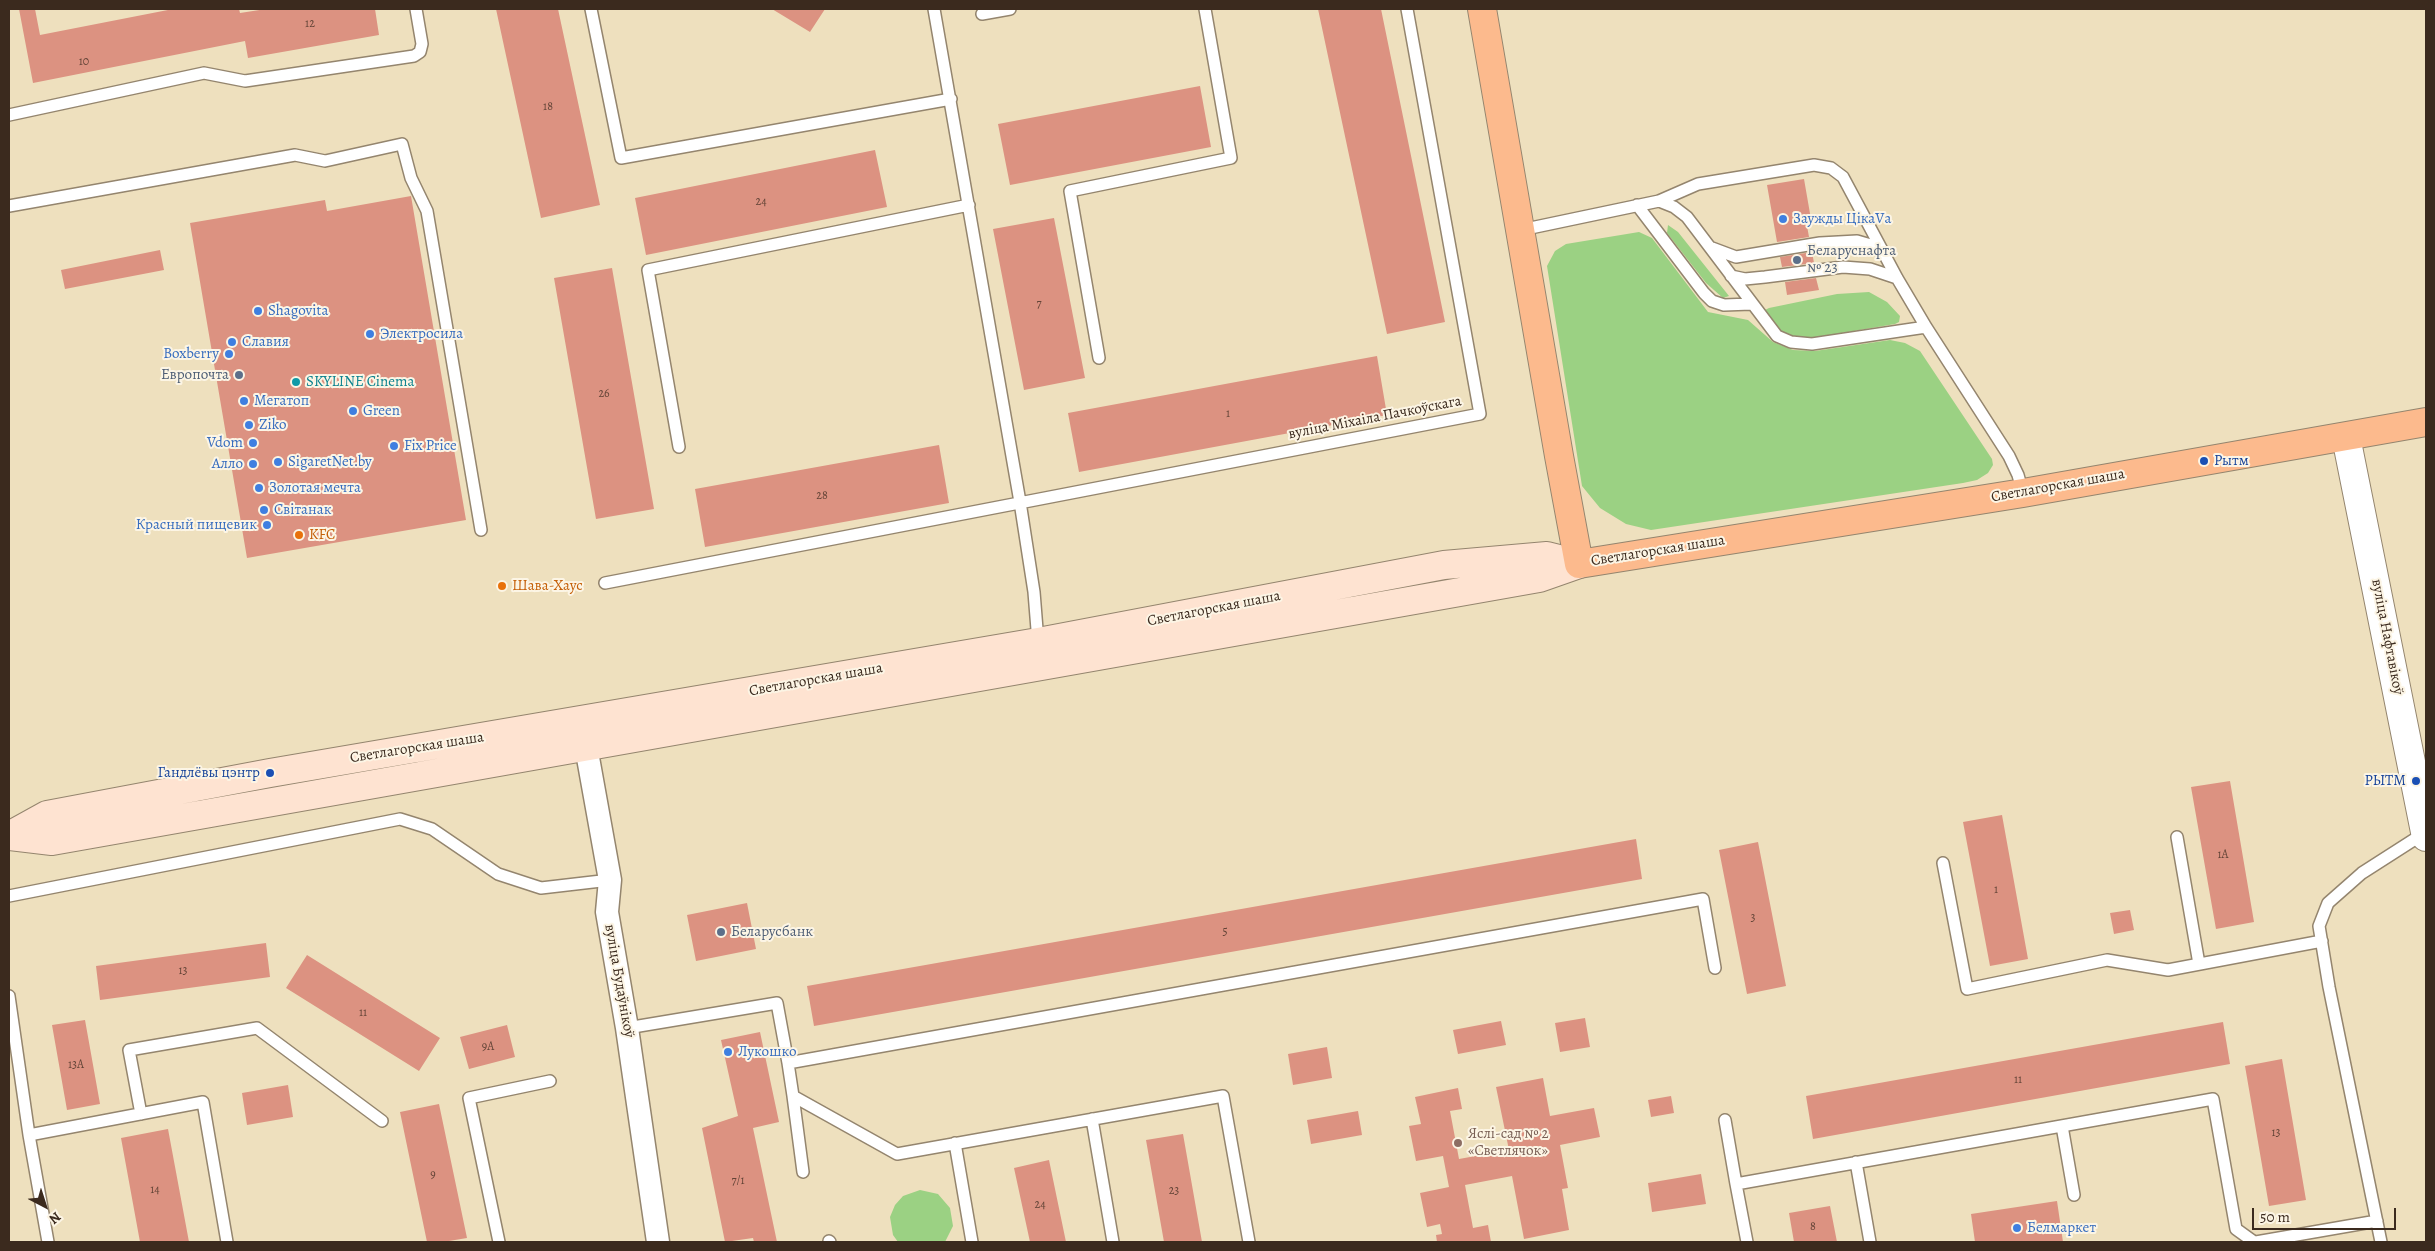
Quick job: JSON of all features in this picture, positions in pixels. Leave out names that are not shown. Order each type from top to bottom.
[{"type":"main road","points":[[583,734],[1539,578],[1579,564],[1558,456],[1482,9]]},
{"type":"main road","name":"Светлагорская шаша","points":[[9,834],[47,815],[270,773],[583,734],[1038,642],[1444,565],[1547,556],[1579,564],[2023,492],[2426,422]]},
{"type":"street","name":"вуліца Нафтавікоў","points":[[2346,437],[2426,834]]},
{"type":"street","name":"вуліца Будаўнікоў","points":[[583,734],[610,880],[607,912],[627,1028],[658,1242]]},
{"type":"lane","points":[[9,114],[204,73],[246,81],[414,56],[420,52],[422,44],[416,9]]},
{"type":"lane","points":[[591,9],[621,158],[951,99]]},
{"type":"lane","points":[[934,9],[1020,502],[1034,592],[1038,642]]},
{"type":"lane","points":[[982,14],[1010,9]]},
{"type":"lane","points":[[1099,358],[1070,191],[1231,158],[1205,9]]},
{"type":"lane","name":"вуліца Міхаіла Пачкоўскага","points":[[1020,502],[1480,414],[1407,9]]},
{"type":"lane","points":[[9,206],[295,155],[325,161],[402,144],[410,178],[427,211],[481,530]]},
{"type":"lane","points":[[1521,230],[1636,204],[1659,201],[1698,184],[1814,165],[1831,168],[1843,177],[1897,278],[1926,327],[2010,456],[2023,492]]},
{"type":"lane","points":[[1659,201],[1674,207],[1687,218],[1712,248],[1751,304],[1777,336],[1791,342],[1812,344],[1926,327]]},
{"type":"lane","points":[[1636,204],[1712,301],[1724,305],[1751,304]]},
{"type":"lane","points":[[679,447],[648,270],[969,205]]},
{"type":"lane","points":[[1712,248],[1736,257],[1820,243],[1857,241],[1881,248]]},
{"type":"lane","points":[[1731,276],[1745,279],[1843,267],[1870,269],[1897,278]]},
{"type":"lane","points":[[605,583],[1020,502]]},
{"type":"lane","points":[[9,896],[400,820],[432,829],[498,874],[541,888],[610,880]]},
{"type":"lane","points":[[2381,1242],[2319,926],[2328,903],[2362,873],[2426,834]]},
{"type":"lane","points":[[2177,837],[2199,964]]},
{"type":"lane","points":[[1944,863],[1967,989],[2107,960],[2168,970],[2322,941]]},
{"type":"lane","points":[[788,1063],[1703,899],[1715,968]]},
{"type":"lane","points":[[9,996],[29,1135],[48,1242]]},
{"type":"lane","points":[[627,1028],[777,1003],[804,1172]]},
{"type":"lane","points":[[141,1114],[129,1050],[257,1028],[382,1121]]},
{"type":"lane","points":[[499,1242],[469,1098],[550,1081]]},
{"type":"lane","points":[[793,1096],[897,1154],[1223,1096],[1249,1242]]},
{"type":"lane","points":[[1736,1184],[2213,1099],[2236,1229],[2255,1242],[2377,1221]]},
{"type":"lane","points":[[29,1135],[203,1102],[227,1242]]},
{"type":"lane","points":[[1092,1119],[1113,1242]]},
{"type":"lane","points":[[1725,1120],[1747,1242]]},
{"type":"lane","points":[[2062,1126],[2074,1194]]},
{"type":"lane","points":[[955,1144],[972,1242]]},
{"type":"lane","points":[[1856,1162],[1870,1242]]},
{"type":"green space","points":[[1668,225],[1678,232],[1729,296],[1723,298],[1706,283],[1667,233]]},
{"type":"green space","points":[[1639,232],[1652,238],[1708,312],[1748,320],[1773,342],[1793,350],[1815,351],[1890,340],[1905,343],[1920,351],[1992,459],[1993,465],[1988,473],[1977,480],[1963,483],[1651,530],[1626,524],[1600,508],[1582,486],[1547,266],[1555,251],[1566,244]]},
{"type":"green space","points":[[1869,292],[1887,302],[1900,316],[1899,322],[1813,338],[1793,338],[1781,334],[1766,315],[1765,310],[1837,294]]},
{"type":"green space","points":[[920,1190],[938,1194],[950,1208],[953,1226],[945,1242],[898,1242],[893,1235],[890,1217],[895,1205],[903,1196]]},
{"type":"building","points":[[19,9],[35,9],[40,35],[173,9],[239,9],[240,13],[266,9],[375,9],[379,35],[248,58],[245,41],[33,83]]},
{"type":"building","points":[[496,9],[558,9],[600,205],[541,218]]},
{"type":"building","points":[[772,9],[825,9],[810,32]]},
{"type":"building","points":[[1318,9],[1381,9],[1445,322],[1387,334]]},
{"type":"building","points":[[1200,86],[1211,147],[1010,185],[998,124]]},
{"type":"building","points":[[875,150],[887,207],[646,255],[635,198]]},
{"type":"building","points":[[1804,179],[1812,225],[1807,226],[1809,237],[1777,242],[1767,185]]},
{"type":"building","points":[[411,196],[466,520],[247,558],[190,223],[325,200],[327,211]]},
{"type":"building","points":[[1054,218],[1085,378],[1024,390],[993,229]]},
{"type":"building","points":[[160,250],[164,270],[65,289],[61,270]]},
{"type":"building","points":[[1812,252],[1814,263],[1782,267],[1780,257]]},
{"type":"building","points":[[612,268],[654,509],[596,519],[554,278]]},
{"type":"building","points":[[1816,278],[1819,290],[1787,295],[1785,282]]},
{"type":"building","points":[[1377,356],[1387,415],[1079,472],[1068,413]]},
{"type":"building","points":[[939,445],[949,503],[705,547],[695,489]]},
{"type":"building","points":[[2230,781],[2254,922],[2216,929],[2191,787]]},
{"type":"building","points":[[2002,815],[2028,959],[1990,966],[1963,822]]},
{"type":"building","points":[[1636,839],[1642,879],[814,1026],[807,986]]},
{"type":"building","points":[[1758,842],[1786,986],[1747,994],[1719,850]]},
{"type":"building","name":"Беларусбанк","points":[[747,903],[756,949],[696,961],[687,915]]},
{"type":"building","points":[[2130,910],[2134,930],[2114,934],[2110,913]]},
{"type":"building","points":[[266,943],[270,977],[100,1000],[96,966]]},
{"type":"building","points":[[307,955],[440,1038],[419,1071],[286,988]]},
{"type":"building","points":[[1585,1018],[1590,1047],[1560,1052],[1555,1023]]},
{"type":"building","points":[[85,1020],[100,1104],[67,1110],[52,1025]]},
{"type":"building","points":[[1501,1021],[1506,1045],[1458,1054],[1453,1030]]},
{"type":"building","points":[[2223,1022],[2230,1064],[1813,1139],[1806,1096]]},
{"type":"building","points":[[507,1025],[515,1057],[469,1069],[460,1037]]},
{"type":"building","points":[[760,1032],[779,1122],[753,1128],[777,1242],[754,1242],[753,1238],[725,1242],[702,1128],[738,1116],[721,1040]]},
{"type":"building","points":[[1327,1047],[1332,1078],[1293,1085],[1288,1054]]},
{"type":"building","points":[[2282,1059],[2306,1200],[2269,1206],[2245,1066]]},
{"type":"building","points":[[1543,1078],[1550,1116],[1594,1108],[1600,1137],[1560,1145],[1568,1188],[1562,1189],[1569,1230],[1524,1239],[1512,1176],[1465,1185],[1473,1228],[1488,1225],[1491,1242],[1437,1242],[1436,1235],[1442,1234],[1440,1224],[1427,1227],[1420,1193],[1449,1187],[1443,1156],[1416,1161],[1409,1126],[1421,1124],[1415,1097],[1458,1088],[1462,1109],[1450,1111],[1459,1159],[1509,1150],[1496,1087]]},
{"type":"building","points":[[288,1085],[293,1117],[247,1125],[242,1093]]},
{"type":"building","points":[[1671,1096],[1674,1113],[1651,1117],[1648,1100]]},
{"type":"building","points":[[439,1104],[467,1238],[443,1242],[427,1242],[400,1112]]},
{"type":"building","points":[[1358,1111],[1362,1135],[1311,1144],[1307,1120]]},
{"type":"building","points":[[168,1129],[189,1242],[140,1242],[121,1138]]},
{"type":"building","points":[[1183,1134],[1202,1242],[1164,1242],[1146,1140]]},
{"type":"building","points":[[1049,1160],[1066,1242],[1030,1242],[1014,1168]]},
{"type":"building","points":[[1701,1174],[1706,1204],[1652,1212],[1648,1183]]},
{"type":"building","name":"Белмаркет","points":[[2057,1201],[2063,1242],[1975,1242],[1971,1214]]},
{"type":"building","points":[[1830,1206],[1837,1242],[1794,1242],[1789,1213]]},
{"type":"place","name":"Заужды ЦікаVа","points":[[1783,219]]},
{"type":"place","name":"Беларуснафта № 23","points":[[1797,260]]},
{"type":"place","name":"Shagovita","points":[[258,311]]},
{"type":"place","name":"Электросила","points":[[370,334]]},
{"type":"place","name":"Славия","points":[[232,342]]},
{"type":"place","name":"Boxberry","points":[[229,354]]},
{"type":"place","name":"Европочта","points":[[239,375]]},
{"type":"place","name":"SKYLINE Cinema","points":[[296,382]]},
{"type":"place","name":"Мегатоп","points":[[244,401]]},
{"type":"place","name":"Green","points":[[353,411]]},
{"type":"place","name":"Ziko","points":[[249,425]]},
{"type":"place","name":"Vdom","points":[[253,443]]},
{"type":"place","name":"Fix Price","points":[[394,446]]},
{"type":"place","name":"Рытм","points":[[2204,461]]},
{"type":"place","name":"SigaretNet.by","points":[[278,462]]},
{"type":"place","name":"Алло","points":[[253,464]]},
{"type":"place","name":"Золотая мечта","points":[[259,488]]},
{"type":"place","name":"Світанак","points":[[264,510]]},
{"type":"place","name":"Красный пищевик","points":[[267,525]]},
{"type":"place","name":"KFC","points":[[299,535]]},
{"type":"place","name":"Шава-Хаус","points":[[502,586]]},
{"type":"place","name":"Гандлёвы цэнтр","points":[[270,773]]},
{"type":"place","name":"РЫТМ","points":[[2416,781]]},
{"type":"place","name":"Беларусбанк","points":[[721,932]]},
{"type":"place","name":"Лукошко","points":[[728,1052]]},
{"type":"place","name":"Яслі-сад № 2 «Светлячок»","points":[[1458,1143]]},
{"type":"place","name":"Белмаркет","points":[[2017,1228]]}]
